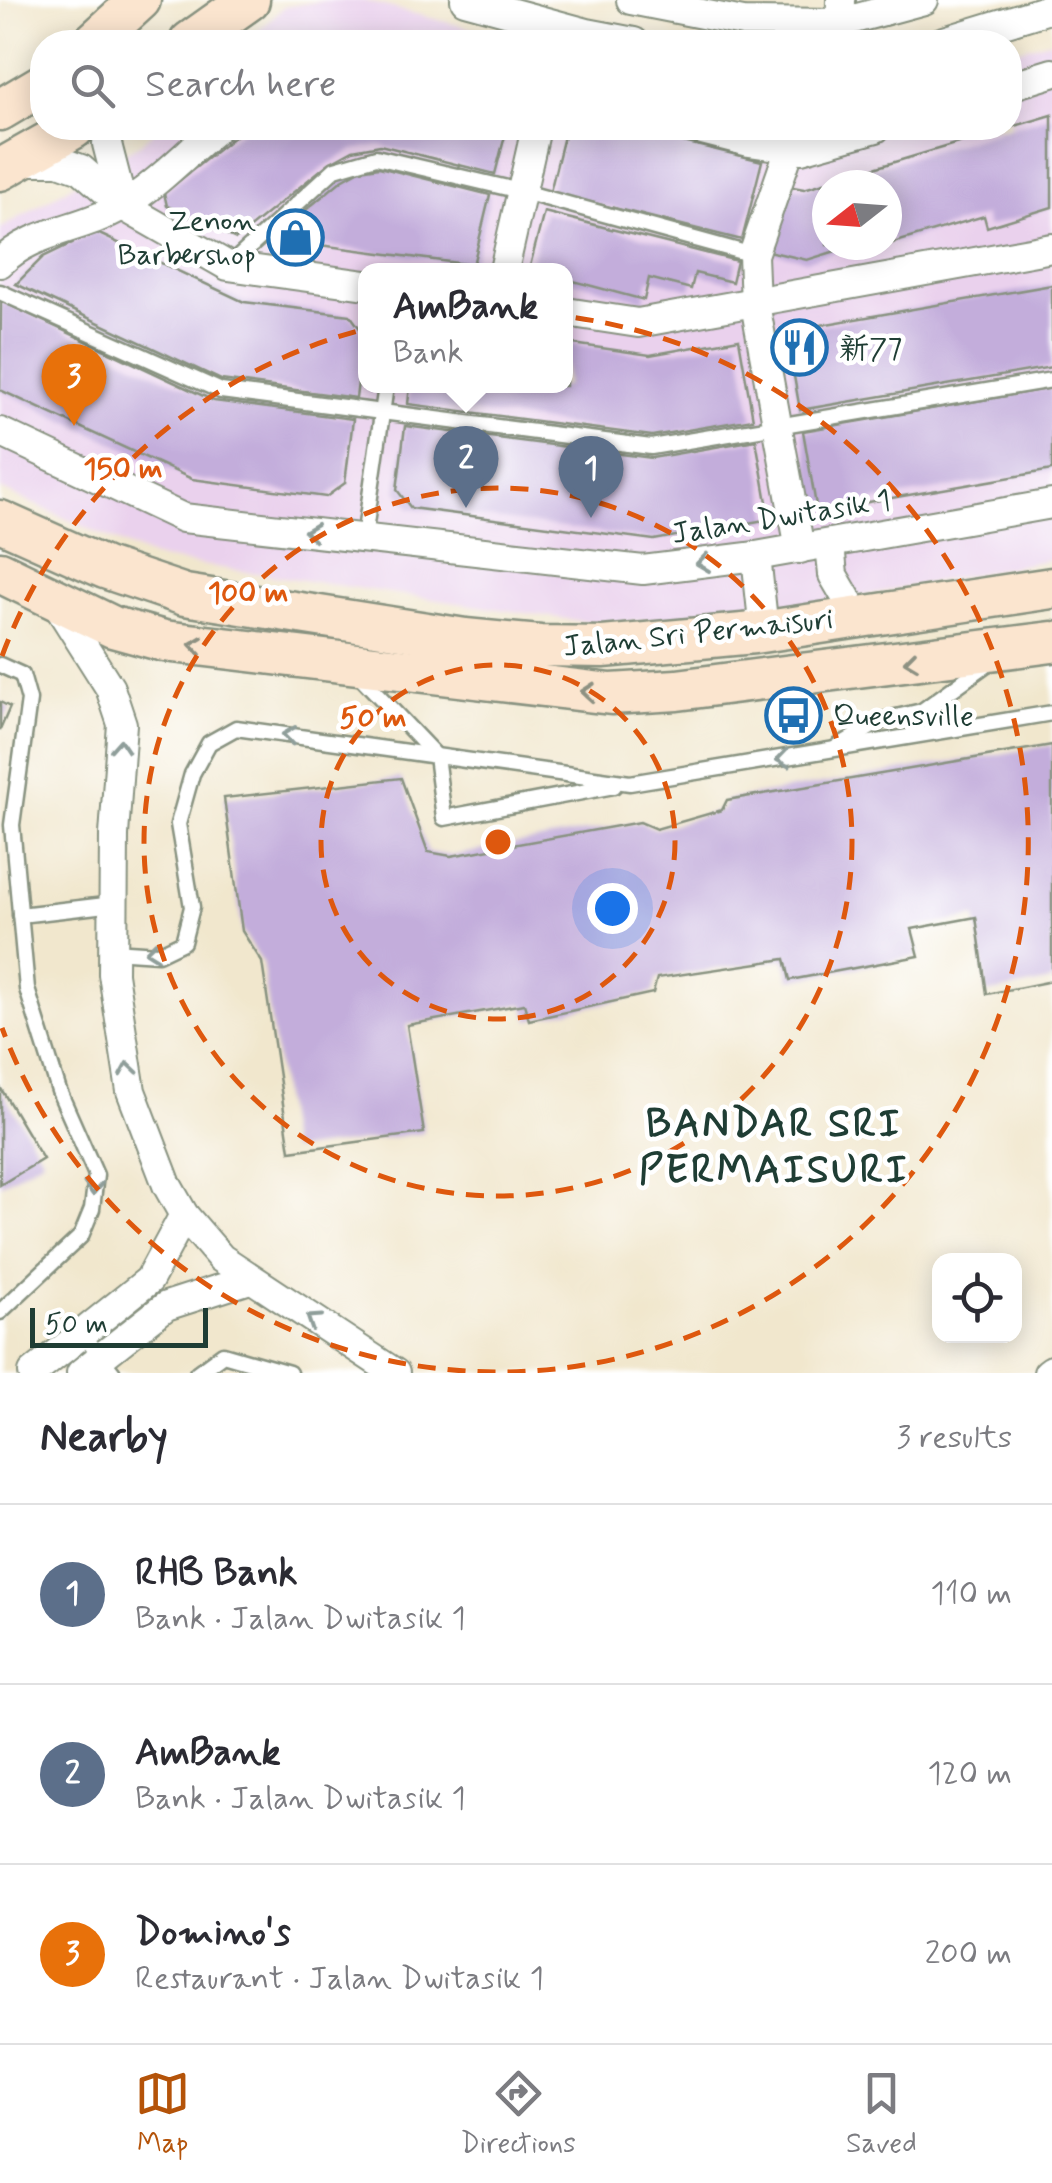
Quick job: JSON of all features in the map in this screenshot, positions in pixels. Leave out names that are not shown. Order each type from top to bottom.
[{"type":"main road","points":[[114,28],[140,0]]},
{"type":"main road","points":[[114,28],[170,0]]},
{"type":"main road","points":[[200,30],[227,0]]},
{"type":"main road","points":[[206,30],[250,0]]},
{"type":"main road","points":[[0,110],[30,91]]},
{"type":"main road","points":[[7,166],[53,140]]},
{"type":"main road","name":"Jalan Sri Permaisuri","points":[[0,521],[105,568],[185,595],[446,636],[540,646],[603,647],[754,633],[1046,589]]},
{"type":"main road","name":"Jalan Sri Permaisuri","points":[[0,572],[113,627],[164,641],[610,694],[677,690],[1052,642]]},
{"type":"street","points":[[465,0],[573,30]]},
{"type":"street","points":[[630,0],[742,22],[840,22],[916,1]]},
{"type":"street","points":[[980,30],[1052,8]]},
{"type":"street","points":[[1022,82],[1052,73]]},
{"type":"street","points":[[108,140],[123,206]]},
{"type":"street","points":[[0,262],[28,242],[123,206],[203,140]]},
{"type":"street","points":[[505,263],[533,140]]},
{"type":"street","points":[[791,140],[753,255],[756,304],[800,549]]},
{"type":"street","points":[[795,140],[806,149],[836,140]]},
{"type":"street","points":[[7,166],[59,160],[81,169],[123,206],[228,266],[358,284]]},
{"type":"street","points":[[573,313],[638,323],[1052,248]]},
{"type":"street","name":"Jalan Dwitasik 1","points":[[0,432],[183,518],[643,570],[800,549],[1052,504]]},
{"type":"street","points":[[830,544],[832,575],[858,616]]},
{"type":"street","points":[[754,633],[762,612],[756,556]]},
{"type":"street","points":[[52,597],[110,688],[122,724],[114,836],[113,974],[131,1091],[167,1185],[184,1215],[221,1258],[395,1373]]},
{"type":"street","points":[[33,1373],[65,1363],[82,1333],[149,1280],[184,1215]]},
{"type":"street","points":[[98,1368],[166,1306],[250,1279]]},
{"type":"lane","points":[[228,266],[335,169],[376,157],[520,191],[753,255]]},
{"type":"lane","points":[[0,292],[220,392],[650,447],[1052,380]]},
{"type":"lane","points":[[364,538],[385,393]]},
{"type":"lane","points":[[830,752],[882,720],[922,711],[1008,649]]},
{"type":"lane","points":[[0,664],[22,675],[29,700],[12,825],[27,989],[59,1091],[96,1176],[92,1210],[81,1236],[0,1312]]},
{"type":"lane","points":[[349,664],[436,756],[444,818],[1052,712]]},
{"type":"lane","points":[[113,951],[158,954],[183,942],[192,907],[178,824],[192,774],[208,743],[236,728],[630,783]]},
{"type":"lane","points":[[20,914],[114,904]]},
{"type":"lane","points":[[82,1333],[98,1368]]},
{"type":"lane","points":[[197,1373],[223,1354],[282,1372]]},
{"type":"shaded area","points":[[327,0],[362,0],[476,30],[260,30],[284,7]]},
{"type":"shaded area","points":[[1052,40],[1052,559],[794,609],[599,624],[154,558],[0,489],[0,229],[144,140],[1022,140],[1022,49]]},
{"type":"building","points":[[1052,115],[1052,207],[987,227],[984,216],[902,240],[902,170],[868,170],[968,140],[1022,140],[1022,124]]},
{"type":"building","points":[[230,140],[504,140],[495,174],[380,145],[353,150],[329,163],[236,239],[167,206],[164,193]]},
{"type":"building","points":[[563,140],[675,140],[762,161],[742,240],[550,192]]},
{"type":"building","points":[[379,167],[490,195],[473,263],[281,240],[283,229],[342,180],[360,170]]},
{"type":"building","points":[[782,185],[812,187],[812,258],[768,251]]},
{"type":"building","points":[[544,212],[737,261],[732,282],[695,273],[691,289],[649,278],[644,300],[573,281],[573,263],[531,263]]},
{"type":"building","points":[[95,232],[244,302],[350,315],[358,326],[356,398],[221,380],[16,284],[43,257]]},
{"type":"building","points":[[1052,285],[1052,367],[800,410],[786,331]]},
{"type":"building","points":[[1,301],[214,401],[353,419],[345,483],[326,497],[192,479],[0,390]]},
{"type":"building","points":[[739,339],[753,419],[652,436],[408,404],[409,393],[573,393],[573,344],[650,355]]},
{"type":"building","points":[[1052,388],[1052,470],[817,511],[803,431]]},
{"type":"building","points":[[405,426],[652,458],[756,440],[770,519],[654,540],[411,508],[397,490]]},
{"type":"building","points":[[0,702],[10,707],[0,730]]},
{"type":"building","points":[[1052,745],[1052,981],[987,994],[976,917],[912,929],[919,956],[790,980],[785,959],[657,978],[653,993],[529,1020],[524,1004],[407,1025],[424,1133],[290,1151],[262,962],[242,931],[224,798],[401,778],[428,852],[451,856],[640,822],[656,829],[722,810],[727,800]]},
{"type":"building","points":[[0,1087],[43,1159],[0,1185]]},
{"type":"place","name":"Zenon Barbershop","points":[[295,237]]},
{"type":"place","name":"新77","points":[[800,348]]},
{"type":"place","name":"Domino's","points":[[74,426]]},
{"type":"place","name":"AmBank","points":[[466,508]]},
{"type":"place","name":"RHB Bank","points":[[591,518]]},
{"type":"place","name":"Queensville","points":[[794,715]]},
{"type":"district","name":"BANDAR SRI PERMAISURI","points":[[774,1145]]}]
